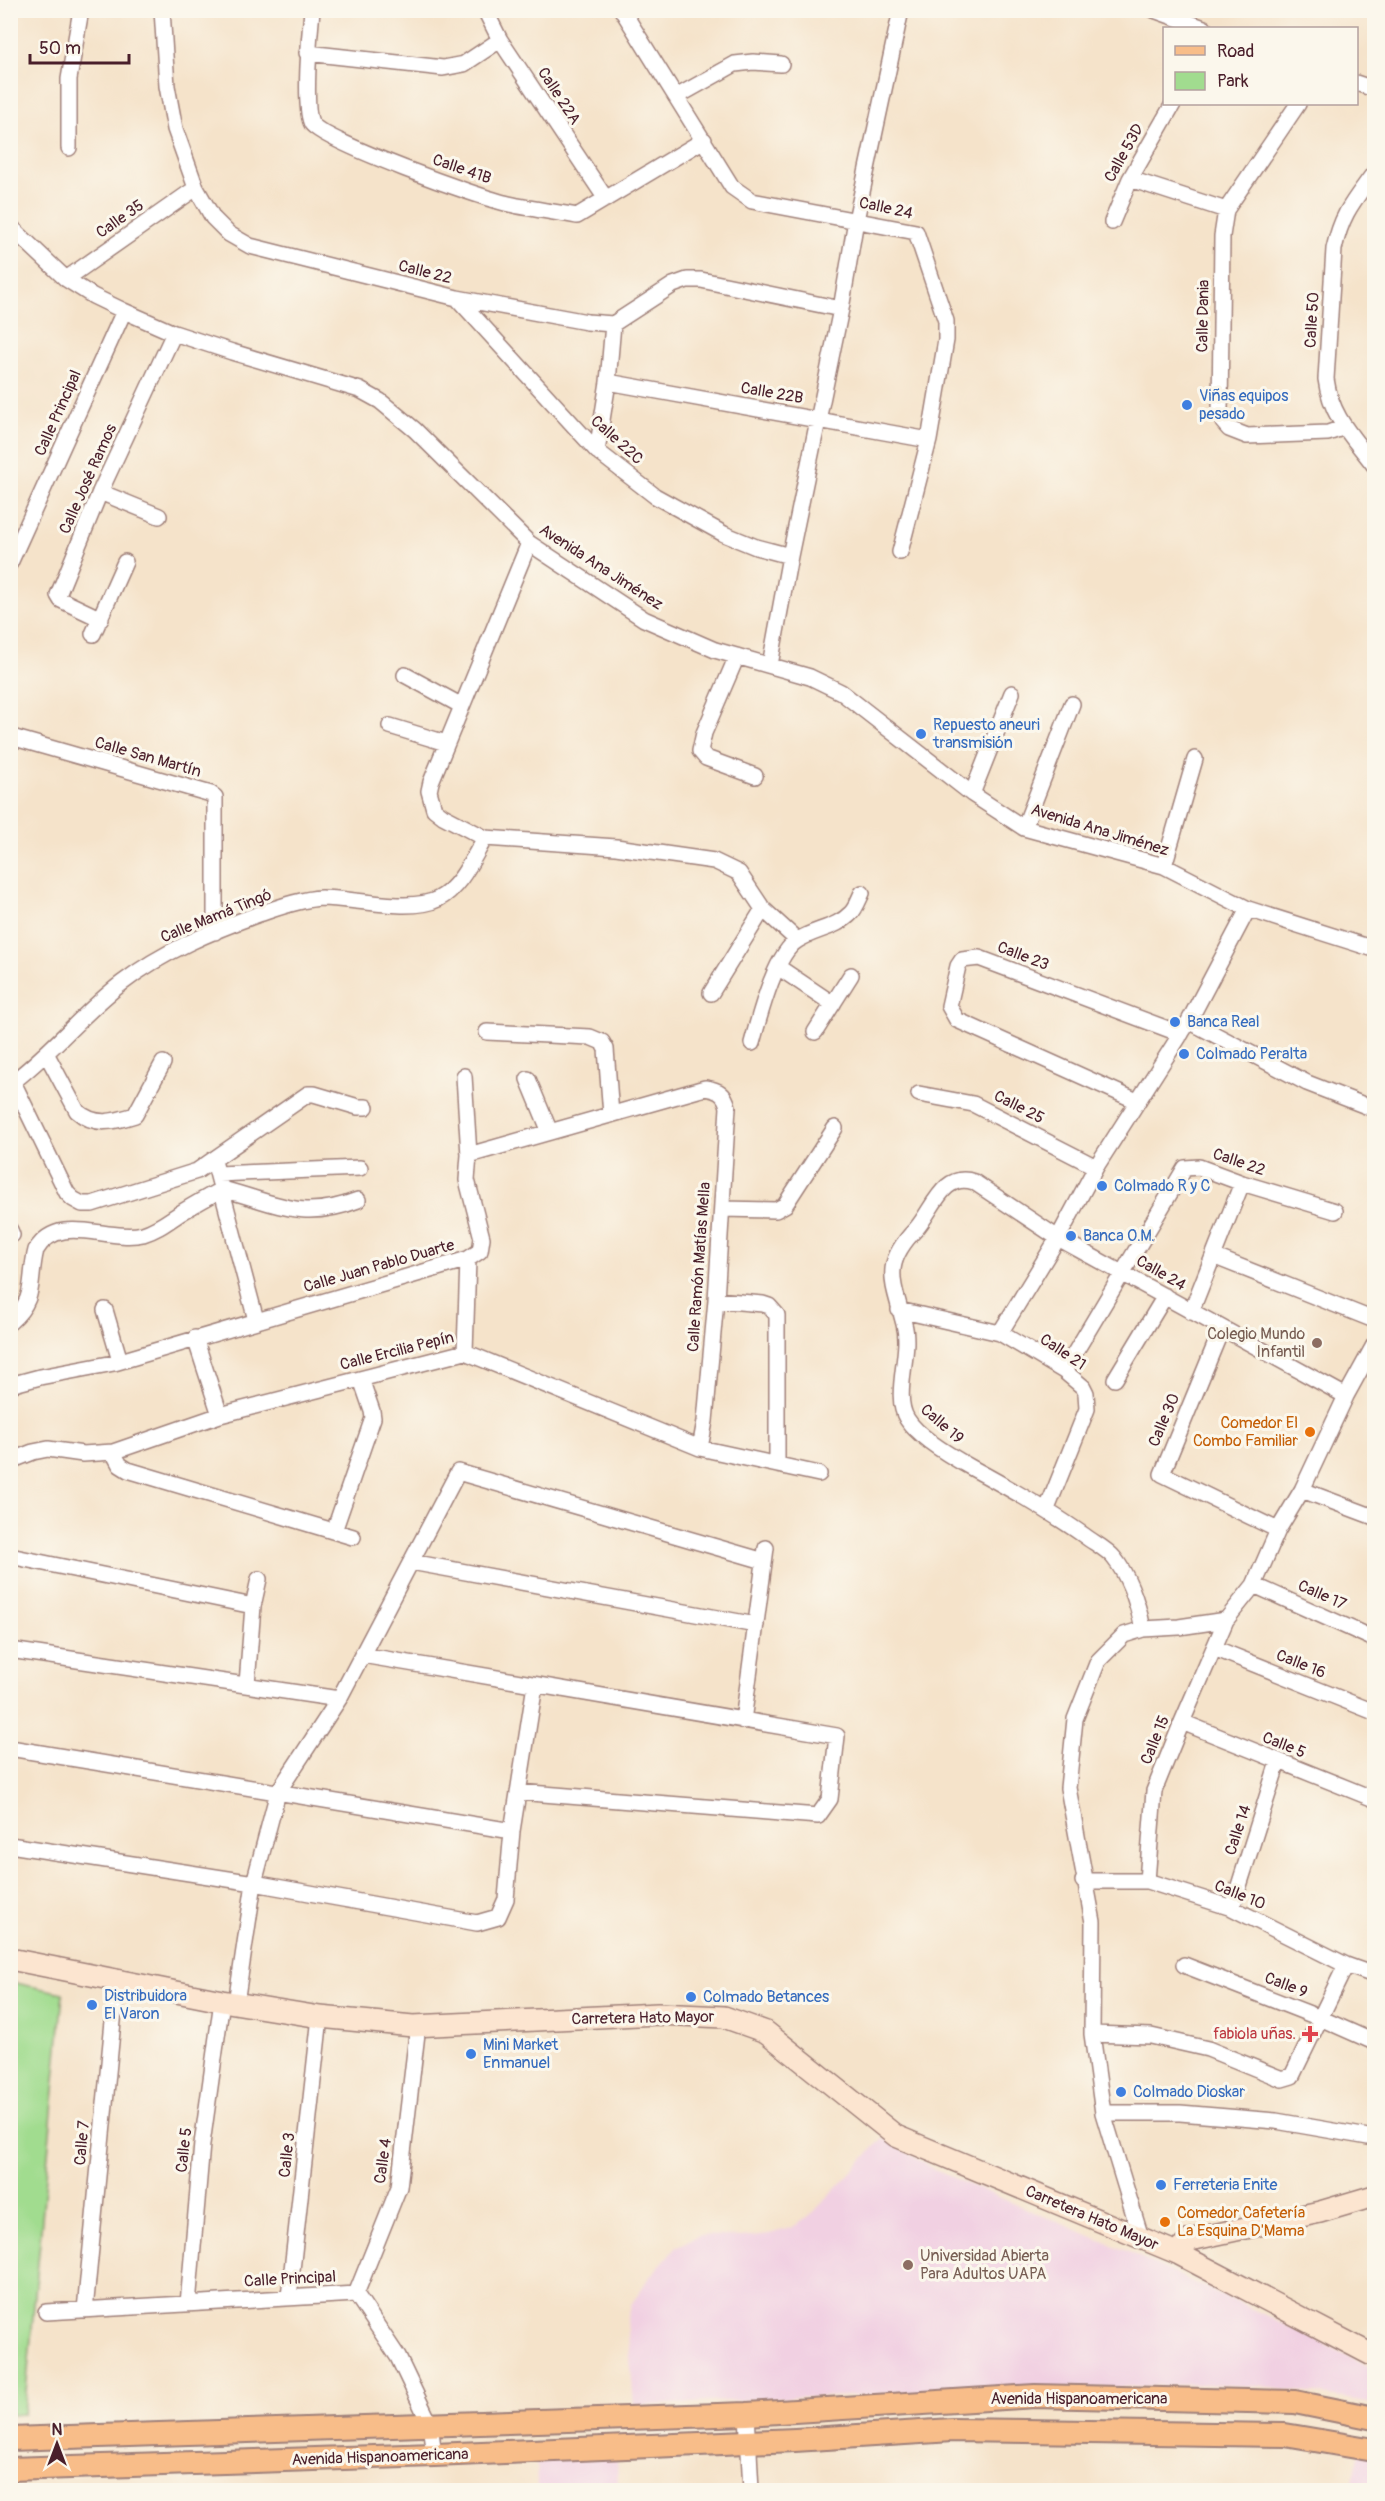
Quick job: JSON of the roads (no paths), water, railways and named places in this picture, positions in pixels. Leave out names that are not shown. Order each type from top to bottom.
[{"type":"main road","name":"Avenida Hispanoamericana","points":[[10,2439],[747,2414],[1035,2396],[1295,2402],[1374,2418]]},
{"type":"main road","name":"Avenida Hispanoamericana","points":[[10,2469],[434,2455],[952,2430],[1285,2435],[1374,2450]]},
{"type":"street","points":[[69,148],[69,79],[81,10]]},
{"type":"street","name":"Calle 22","points":[[162,10],[167,86],[175,129],[196,188],[213,218],[229,234],[250,246],[457,298],[587,322],[613,324]]},
{"type":"street","name":"Calle 41B","points":[[312,10],[307,52],[310,122],[319,131],[391,163],[508,204],[577,216],[704,141]]},
{"type":"street","name":"Calle 22A","points":[[485,10],[500,40],[606,199]]},
{"type":"street","name":"Calle 24","points":[[622,10],[732,187],[752,201],[916,232],[943,310],[946,321],[946,340],[929,440],[900,552]]},
{"type":"street","points":[[770,665],[841,309],[856,220],[901,10]]},
{"type":"street","points":[[1154,10],[1201,27]]},
{"type":"street","points":[[307,52],[443,68],[464,63],[500,40]]},
{"type":"street","points":[[676,97],[735,64],[781,63]]},
{"type":"street","points":[[1358,84],[1374,89]]},
{"type":"street","name":"Calle 53D","points":[[1112,222],[1130,179],[1172,105]]},
{"type":"street","name":"Calle Dania","points":[[1297,105],[1226,210],[1222,236],[1220,413],[1223,422],[1238,434],[1247,436],[1328,433],[1346,427]]},
{"type":"street","name":"Calle 50","points":[[1374,173],[1345,212],[1334,249],[1326,379],[1328,398],[1335,413],[1374,465]]},
{"type":"street","points":[[1130,179],[1226,210]]},
{"type":"street","name":"Calle 35","points":[[66,279],[196,188]]},
{"type":"street","name":"Avenida Ana Jiménez","points":[[10,226],[66,279],[93,296],[124,311],[174,333],[360,390],[380,401],[415,430],[529,543],[644,619],[715,650],[810,677],[841,692],[972,794],[1024,828],[1164,866],[1248,909],[1374,949]]},
{"type":"street","points":[[597,451],[608,382],[613,324],[673,285],[687,280],[701,280],[841,309]]},
{"type":"street","name":"Calle 22C","points":[[457,298],[597,451],[655,496],[724,534],[756,547],[790,556]]},
{"type":"street","name":"Calle Principal","points":[[12,555],[124,311]]},
{"type":"street","name":"Calle José Ramos","points":[[101,619],[61,600],[58,595],[100,492],[174,333]]},
{"type":"street","name":"Calle 22B","points":[[608,382],[929,440]]},
{"type":"street","points":[[100,492],[159,516]]},
{"type":"street","points":[[529,543],[446,743],[429,791],[434,809],[485,838],[616,848],[714,861],[739,873],[763,909],[797,940]]},
{"type":"street","points":[[93,634],[125,562]]},
{"type":"street","points":[[736,656],[704,733],[700,751],[706,758],[755,776]]},
{"type":"street","points":[[405,675],[462,706]]},
{"type":"street","points":[[972,794],[1012,693]]},
{"type":"street","points":[[1024,828],[1072,704]]},
{"type":"street","points":[[390,726],[446,743]]},
{"type":"street","name":"Calle San Martín","points":[[10,740],[15,738],[211,794],[216,802],[215,932]]},
{"type":"street","points":[[1164,866],[1195,759]]},
{"type":"street","name":"Calle Mamá Tingó","points":[[12,1083],[120,984],[148,964],[215,932],[260,914],[318,898],[395,904],[427,903],[438,899],[463,874],[485,838]]},
{"type":"street","points":[[752,1043],[764,1000],[787,951],[797,940],[835,925],[852,913],[862,893]]},
{"type":"street","points":[[711,993],[763,909]]},
{"type":"street","points":[[1000,1334],[1058,1238],[1096,1167],[1185,1028],[1248,909]]},
{"type":"street","name":"Calle 23","points":[[1137,1101],[957,1020],[949,1006],[958,966],[962,960],[979,958],[1185,1028]]},
{"type":"street","points":[[778,967],[833,1004]]},
{"type":"street","points":[[815,1032],[852,975]]},
{"type":"street","points":[[1185,1028],[1307,1083],[1374,1109]]},
{"type":"street","points":[[469,1155],[611,1115],[606,1049],[602,1042],[590,1037],[487,1032]]},
{"type":"street","points":[[46,1053],[77,1111],[83,1117],[102,1123],[112,1123],[135,1115],[163,1063]]},
{"type":"street","name":"Calle Juan Pablo Duarte","points":[[10,1385],[120,1361],[468,1259],[480,1251],[482,1238],[467,1180],[469,1155],[464,1076]]},
{"type":"street","points":[[528,1079],[550,1132]]},
{"type":"street","points":[[12,1083],[68,1193],[82,1204],[102,1203],[180,1178],[218,1174],[360,1168]]},
{"type":"street","name":"Calle Ramón Matías Mella","points":[[611,1115],[705,1088],[724,1095],[728,1107],[716,1300],[705,1421],[700,1448]]},
{"type":"street","points":[[10,1322],[29,1300],[36,1250],[46,1238],[54,1233],[66,1230],[109,1236],[142,1234],[161,1227],[308,1094],[366,1107]]},
{"type":"street","name":"Calle 25","points":[[919,1094],[973,1104],[1096,1167]]},
{"type":"street","points":[[722,1209],[776,1210],[784,1205],[835,1128]]},
{"type":"street","name":"Calle 22","points":[[1064,1371],[1185,1168],[1199,1167],[1242,1183],[1335,1211]]},
{"type":"street","points":[[218,1174],[256,1197],[282,1208],[309,1211],[336,1209],[358,1200]]},
{"type":"street","points":[[218,1174],[256,1320]]},
{"type":"street","name":"Calle 24","points":[[960,1179],[974,1182],[1058,1238],[1346,1396]]},
{"type":"street","name":"Calle 19","points":[[960,1179],[946,1186],[895,1257],[892,1272],[907,1341],[902,1402],[908,1421],[946,1454],[1047,1509],[1113,1557],[1138,1606],[1143,1629]]},
{"type":"street","points":[[1191,1312],[1242,1183]]},
{"type":"street","points":[[1213,1256],[1374,1320]]},
{"type":"street","points":[[465,1352],[468,1259]]},
{"type":"street","points":[[1115,1378],[1165,1296]]},
{"type":"street","points":[[716,1300],[763,1304],[769,1306],[777,1315],[777,1464]]},
{"type":"street","points":[[105,1310],[120,1361]]},
{"type":"street","name":"Calle 21","points":[[899,1310],[1000,1334],[1064,1371],[1083,1387],[1086,1393],[1087,1409],[1047,1509]]},
{"type":"street","name":"Calle 30","points":[[1222,1328],[1162,1473],[1278,1530]]},
{"type":"street","points":[[195,1338],[220,1415]]},
{"type":"street","name":"Calle 15","points":[[1147,1881],[1154,1791],[1182,1722],[1226,1620],[1254,1585],[1278,1530],[1302,1490],[1346,1396],[1374,1345]]},
{"type":"street","name":"Calle Ercilia Pepín","points":[[10,1461],[48,1449],[83,1454],[113,1452],[220,1415],[465,1352],[700,1448],[819,1473]]},
{"type":"street","points":[[334,1531],[373,1418],[361,1379]]},
{"type":"street","points":[[113,1452],[120,1465],[128,1470],[353,1537]]},
{"type":"street","name":"Calle 5","points":[[188,2304],[202,2144],[254,1882],[278,1792],[339,1699],[458,1472],[765,1555],[756,1625]]},
{"type":"street","points":[[1302,1490],[1374,1517]]},
{"type":"street","points":[[10,1556],[253,1606]]},
{"type":"street","points":[[411,1562],[756,1625],[743,1721]]},
{"type":"street","points":[[247,1683],[253,1606],[259,1579]]},
{"type":"street","name":"Calle 17","points":[[1254,1585],[1374,1638]]},
{"type":"street","points":[[1142,2241],[1103,2113],[1092,2034],[1093,1922],[1083,1881],[1068,1788],[1075,1719],[1098,1661],[1124,1635],[1143,1629],[1179,1627],[1226,1620]]},
{"type":"street","name":"Calle 16","points":[[1214,1648],[1374,1712]]},
{"type":"street","points":[[10,1650],[247,1683],[339,1699]]},
{"type":"street","points":[[362,1655],[837,1736],[830,1799],[818,1816],[518,1792]]},
{"type":"street","points":[[10,1845],[254,1882],[477,1923],[498,1917],[506,1899],[512,1831],[535,1685]]},
{"type":"street","name":"Calle 5","points":[[1182,1722],[1374,1799]]},
{"type":"street","points":[[10,1748],[512,1831]]},
{"type":"street","name":"Calle 14","points":[[1232,1908],[1278,1762]]},
{"type":"street","name":"Calle 10","points":[[1083,1881],[1147,1881],[1232,1908],[1346,1965],[1374,1975]]},
{"type":"street","name":"Carretera Hato Mayor","points":[[10,1959],[229,2002],[320,2017],[418,2025],[658,2014],[724,2017],[766,2032],[896,2136],[1142,2241],[1177,2253],[1374,2356]]},
{"type":"street","name":"Calle 9","points":[[1184,1965],[1320,2018],[1374,2042]]},
{"type":"street","points":[[1092,2034],[1151,2036],[1208,2049],[1282,2079],[1292,2076],[1346,1965]]},
{"type":"street","name":"Calle 7","points":[[85,2310],[117,1980]]},
{"type":"street","name":"Calle 3","points":[[290,2297],[320,2017]]},
{"type":"street","name":"Calle 4","points":[[356,2294],[399,2187],[418,2025]]},
{"type":"street","points":[[1103,2113],[1180,2113],[1276,2121],[1374,2138]]},
{"type":"street","points":[[1177,2253],[1190,2240],[1320,2212],[1374,2196]]},
{"type":"street","name":"Calle Principal","points":[[46,2312],[356,2294],[398,2357],[430,2424],[434,2455]]},
{"type":"street","points":[[747,2414],[751,2490]]},
{"type":"place","name":"Viñas equipos pesado","points":[[1187,405]]},
{"type":"place","name":"Repuesto aneuri transmisión","points":[[921,734]]},
{"type":"place","name":"Banca Real","points":[[1175,1022]]},
{"type":"place","name":"Colmado Peralta","points":[[1184,1054]]},
{"type":"place","name":"Colmado R y C","points":[[1102,1186]]},
{"type":"place","name":"Banca O.M.","points":[[1071,1236]]},
{"type":"place","name":"Colegio Mundo Infantil","points":[[1317,1343]]},
{"type":"place","name":"Comedor El Combo Familiar","points":[[1310,1432]]},
{"type":"place","name":"Colmado Betances","points":[[691,1997]]},
{"type":"place","name":"Distribuidora El Varon","points":[[92,2005]]},
{"type":"place","name":"fabiola uñas.","points":[[1310,2034]]},
{"type":"place","name":"Mini Market Enmanuel","points":[[471,2054]]},
{"type":"place","name":"Colmado Dioskar","points":[[1121,2092]]},
{"type":"place","name":"Ferreteria Enite","points":[[1161,2185]]},
{"type":"place","name":"Comedor Cafetería La Esquina D'Mama","points":[[1165,2222]]},
{"type":"place","name":"Universidad Abierta Para Adultos UAPA","points":[[908,2265]]}]
